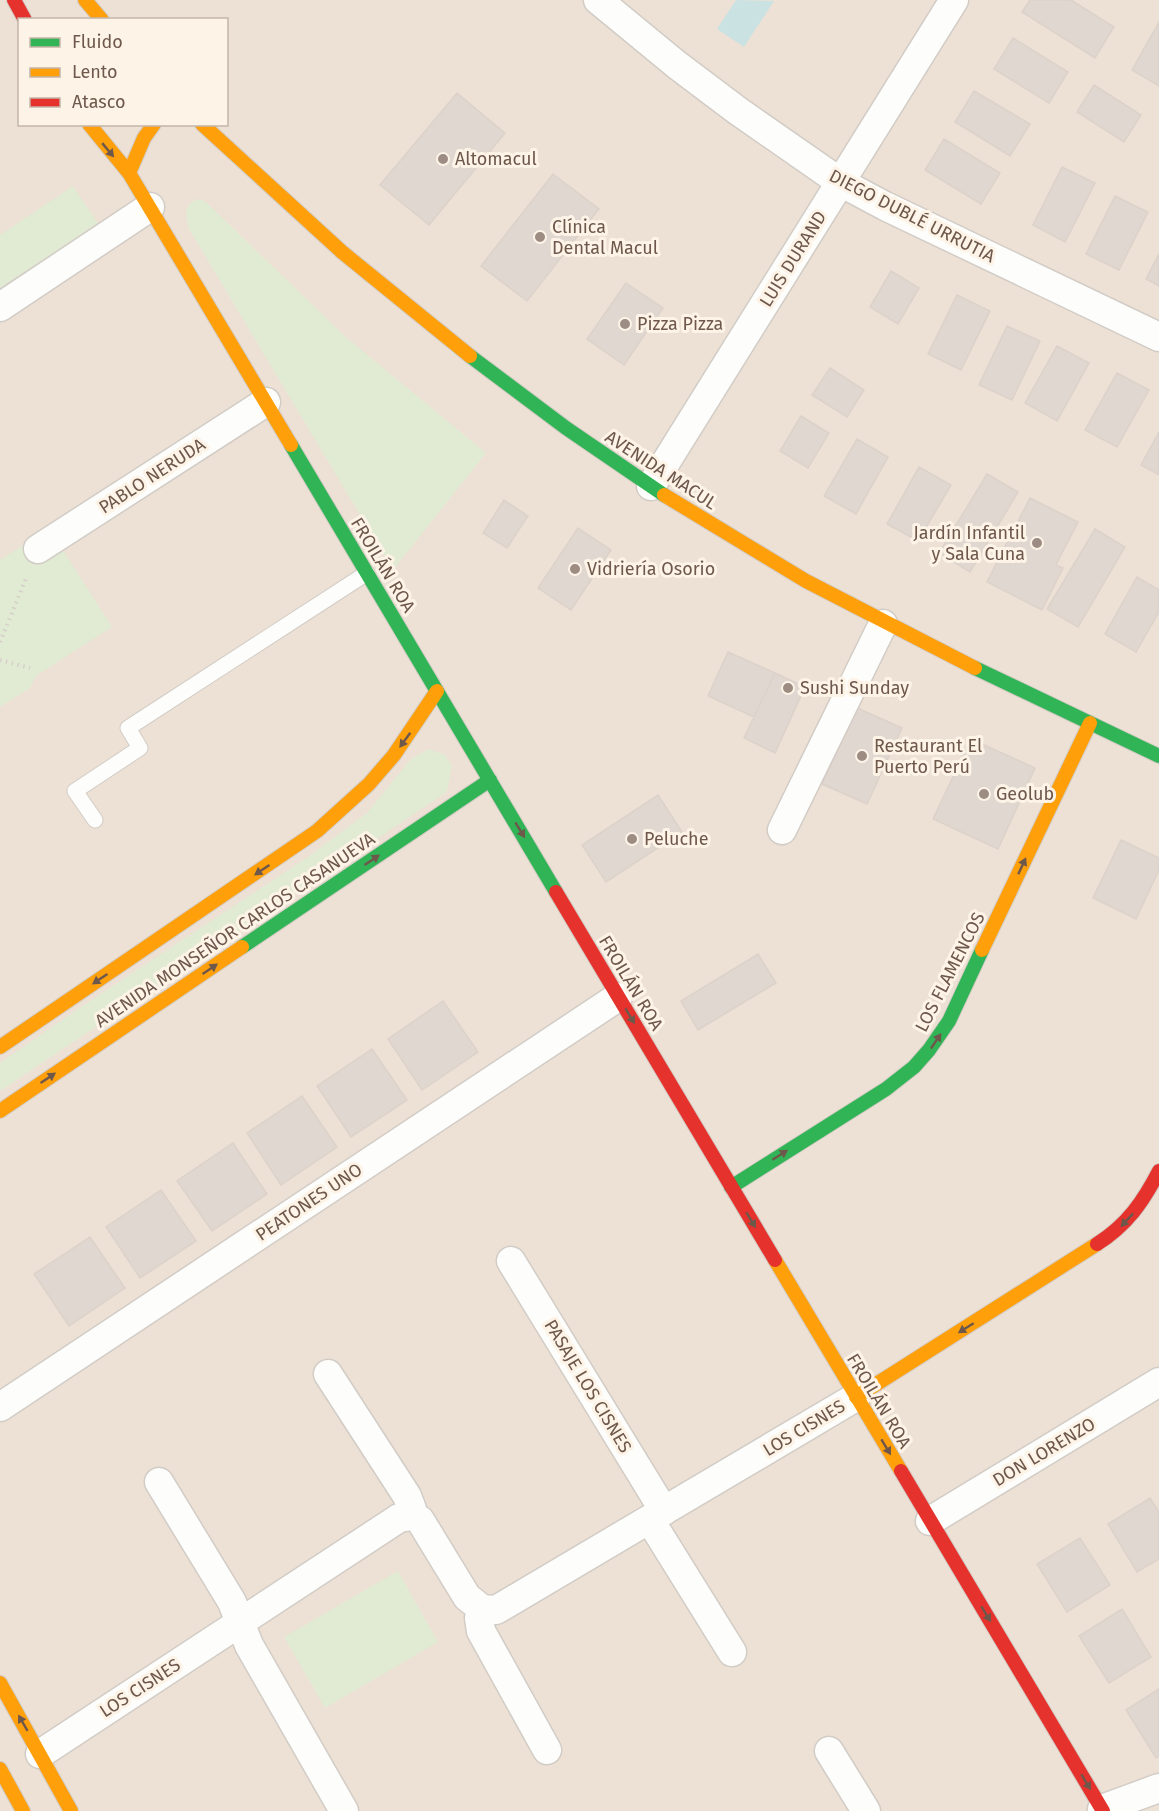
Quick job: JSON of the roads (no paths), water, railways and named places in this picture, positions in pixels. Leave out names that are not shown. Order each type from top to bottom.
[{"type":"main road","points":[[14,0],[24,18]]},
{"type":"main road","points":[[85,0],[100,18]]},
{"type":"main road","name":"FROILÁN ROA","points":[[91,126],[129,173],[150,207],[1103,1810]]},
{"type":"main road","points":[[129,173],[144,138],[153,126]]},
{"type":"main road","name":"AVENIDA MACUL","points":[[204,126],[330,243],[408,309],[568,430],[651,486],[736,540],[883,624],[1159,756]]},
{"type":"main road","name":"AVENIDA MONSEÑOR CARLOS CASANUEVA","points":[[0,1047],[317,831],[344,809],[394,755],[437,691]]},
{"type":"main road","name":"LOS FLAMENCOS","points":[[731,1187],[886,1089],[922,1060],[949,1021],[1090,723]]},
{"type":"main road","name":"AVENIDA MONSEÑOR CARLOS CASANUEVA","points":[[0,1111],[490,780]]},
{"type":"main road","name":"LOS CISNES","points":[[856,1397],[1116,1232],[1144,1200],[1159,1171]]},
{"type":"main road","points":[[0,1683],[72,1811]]},
{"type":"main road","points":[[0,1769],[23,1811]]},
{"type":"street","name":"DIEGO DUBLÉ URRUTIA","points":[[598,0],[686,72],[840,182],[885,206],[1159,337]]},
{"type":"street","name":"LUIS DURAND","points":[[651,486],[954,0]]},
{"type":"street","points":[[0,307],[150,207]]},
{"type":"street","name":"PABLO NERUDA","points":[[38,549],[266,402]]},
{"type":"street","points":[[782,830],[883,624]]},
{"type":"street","name":"PEATONES UNO","points":[[0,1407],[618,997]]},
{"type":"street","name":"PASAJE LOS CISNES","points":[[511,1261],[657,1515],[732,1652]]},
{"type":"street","points":[[328,1374],[407,1496],[412,1516],[423,1524],[467,1598],[482,1609],[479,1618],[481,1631],[547,1750]]},
{"type":"street","name":"DON LORENZO","points":[[930,1521],[1159,1382]]},
{"type":"street","name":"LOS CISNES","points":[[482,1609],[502,1608],[856,1397]]},
{"type":"street","points":[[159,1482],[232,1602],[249,1645],[344,1811]]},
{"type":"street","name":"LOS CISNES","points":[[40,1754],[399,1518],[412,1516]]},
{"type":"street","points":[[830,1751],[866,1811]]},
{"type":"street","points":[[1103,1810],[1159,1788]]},
{"type":"lane","points":[[95,820],[75,791],[140,748],[128,728],[367,573]]},
{"type":"water","points":[[736,0],[774,1],[744,47],[717,29]]},
{"type":"place","name":"Altomacul","points":[[443,159]]},
{"type":"place","name":"Clínica Dental Macul","points":[[540,237]]},
{"type":"place","name":"Pizza Pizza","points":[[625,324]]},
{"type":"place","name":"Jardín Infantil y Sala Cuna","points":[[1037,543]]},
{"type":"place","name":"Vidriería Osorio","points":[[575,569]]},
{"type":"place","name":"Sushi Sunday","points":[[788,688]]},
{"type":"place","name":"Restaurant El Puerto Perú","points":[[862,756]]},
{"type":"place","name":"Geolub","points":[[984,794]]},
{"type":"place","name":"Peluche","points":[[632,839]]}]
